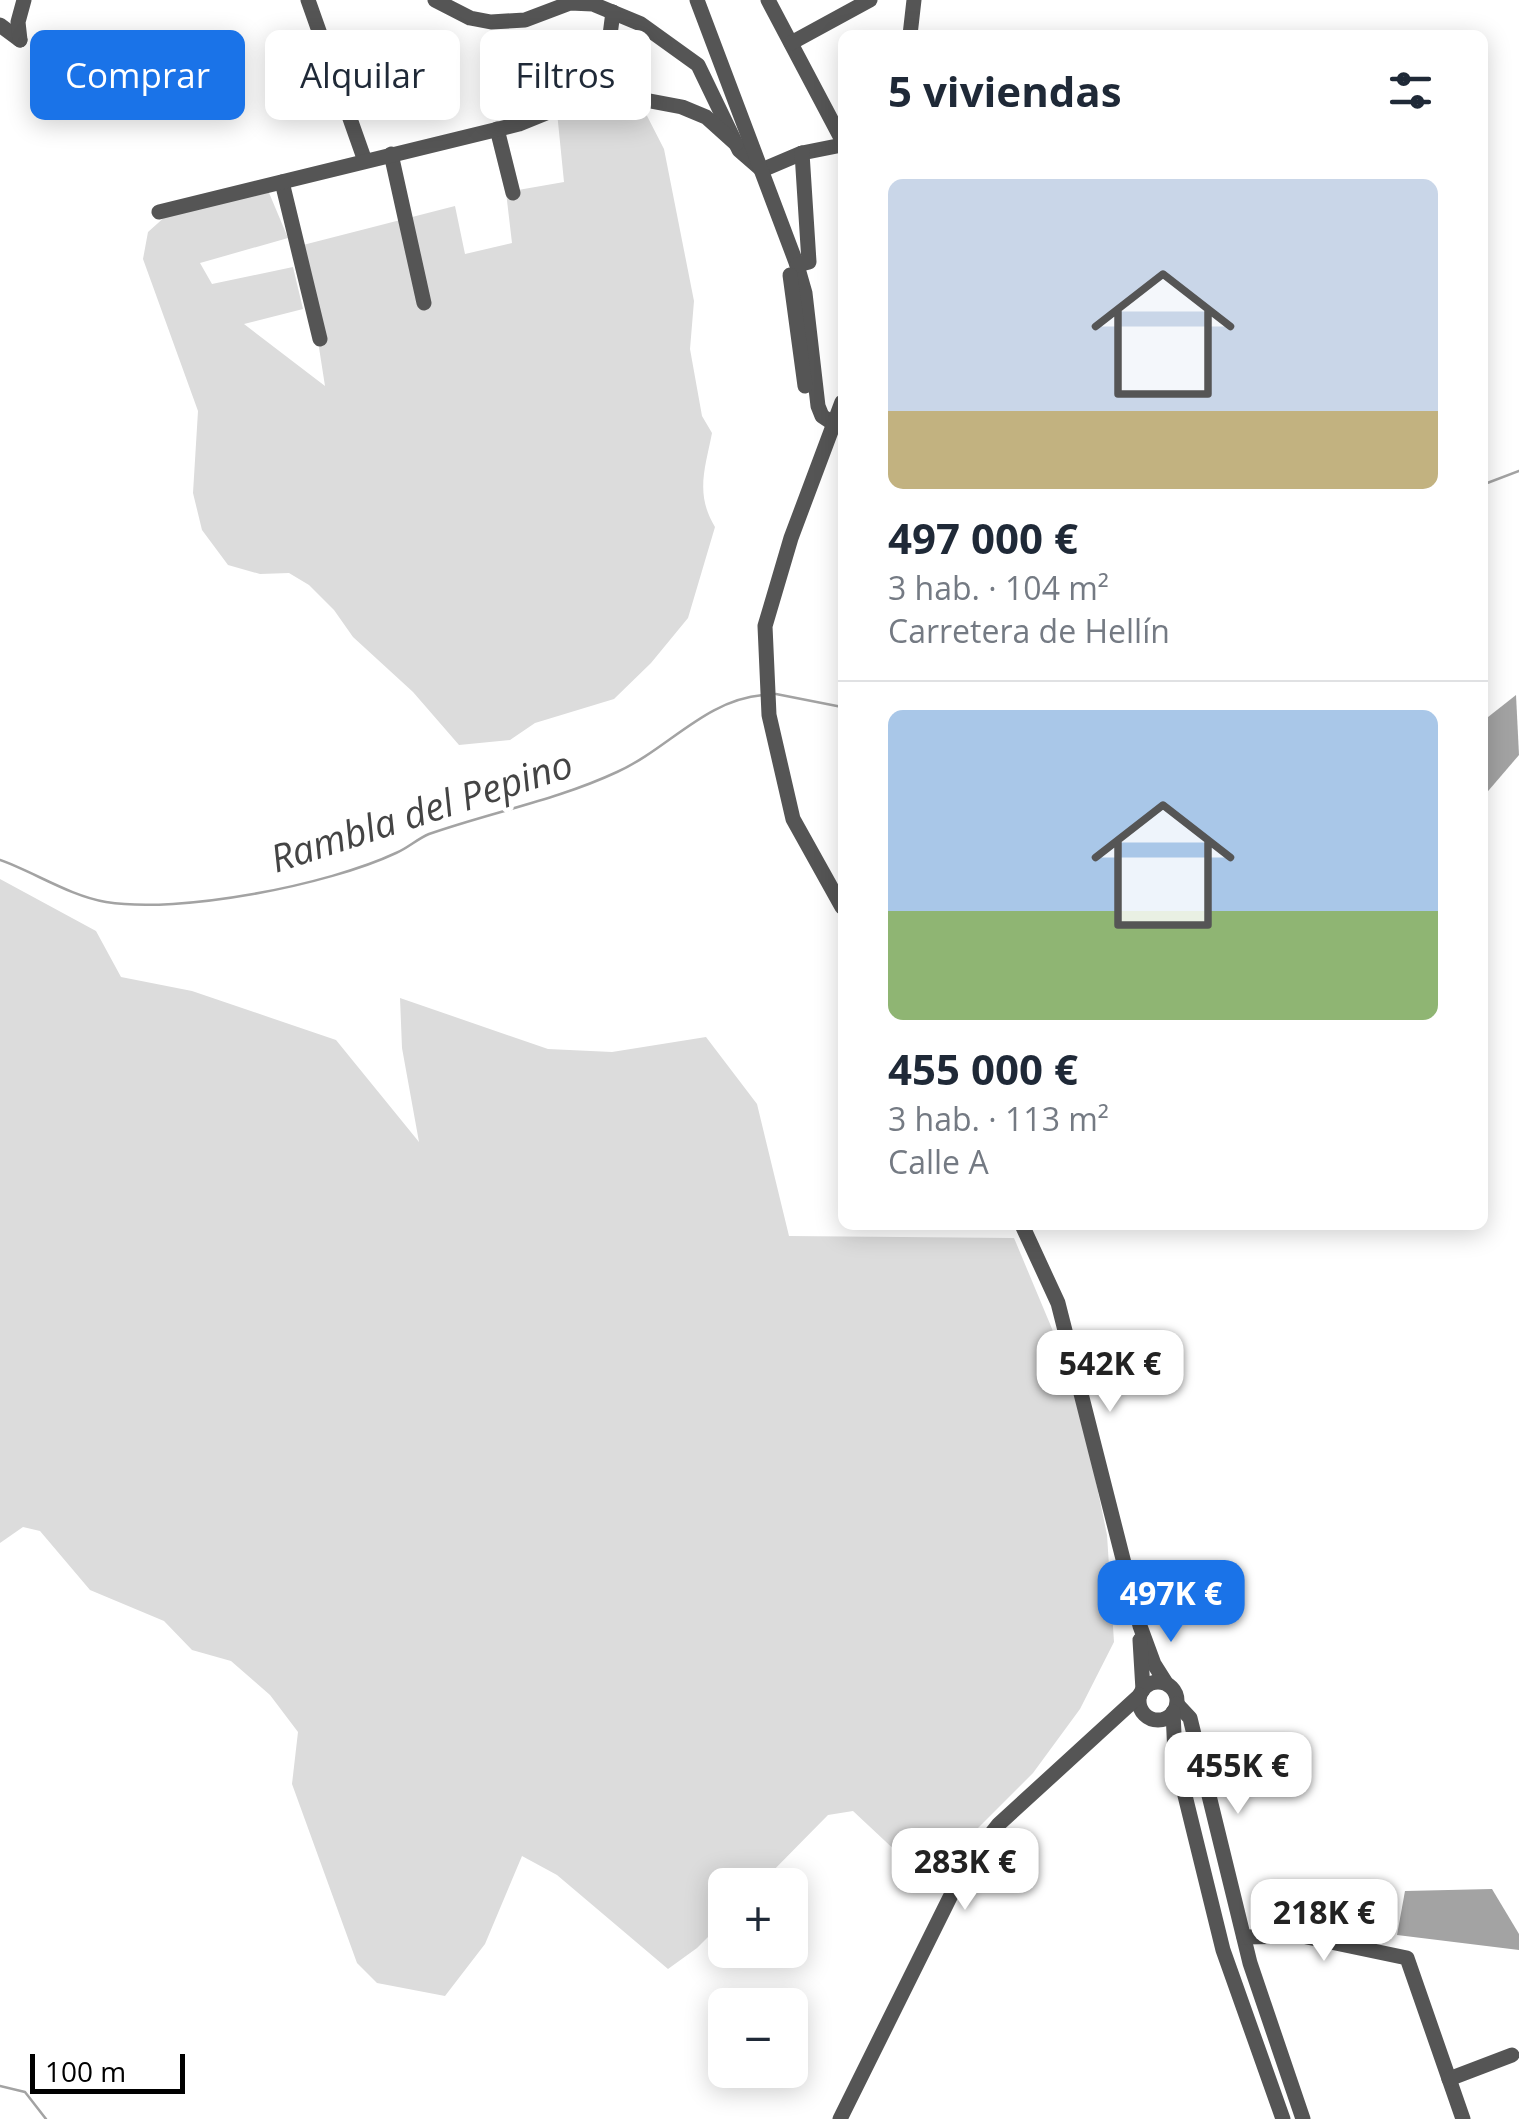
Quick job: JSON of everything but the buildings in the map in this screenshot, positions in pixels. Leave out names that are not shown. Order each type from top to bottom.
[{"type":"street","points":[[0,25],[20,40],[18,22],[24,0]]},
{"type":"street","points":[[308,0],[364,161]]},
{"type":"street","points":[[435,0],[470,18],[491,22],[525,20],[570,4],[593,4],[641,24],[698,66],[736,144]]},
{"type":"street","points":[[697,0],[806,293],[828,420]]},
{"type":"street","points":[[768,0],[838,135]]},
{"type":"street","points":[[791,43],[870,0]]},
{"type":"street","points":[[911,30],[914,0]]},
{"type":"street","points":[[611,30],[613,12]]},
{"type":"street","points":[[158,212],[497,129],[583,98],[613,94],[682,107],[706,117],[762,170]]},
{"type":"street","points":[[497,129],[513,193]]},
{"type":"street","points":[[762,170],[838,144]]},
{"type":"street","points":[[392,154],[424,303]]},
{"type":"street","points":[[796,266],[809,262],[802,154]]},
{"type":"street","points":[[282,182],[320,339]]},
{"type":"street","points":[[783,234],[808,408],[828,420]]},
{"type":"street","points":[[838,407],[828,420],[765,626],[769,715],[793,818],[838,900]]},
{"type":"street","points":[[1024,1230],[1058,1303],[1140,1626],[1154,1664],[1175,1692],[1244,1937],[1303,2119]]},
{"type":"street","points":[[1140,1626],[1140,1707],[1175,1754]]},
{"type":"street","points":[[840,2119],[964,1868],[999,1824],[1153,1682],[1166,1684]]},
{"type":"street","points":[[1114,1722],[1164,1718],[1179,1709]]},
{"type":"street","points":[[1179,1709],[1175,1754],[1236,1996],[1283,2119]]},
{"type":"street","points":[[1244,1937],[1302,1936],[1407,1958],[1462,2119]]},
{"type":"street","points":[[1449,2080],[1512,2055]]},
{"type":"shaded area","points":[[558,120],[649,120],[664,149],[694,301],[690,349],[702,416],[712,433],[703,492],[715,527],[688,618],[651,663],[614,699],[535,723],[510,740],[459,745],[413,692],[353,637],[309,585],[289,573],[260,574],[228,565],[202,530],[193,493],[198,411],[143,259],[148,232],[167,215],[267,188],[288,238],[200,263],[212,284],[293,267],[303,309],[244,324],[325,386],[303,245],[455,206],[465,254],[512,243],[506,192],[564,182]]},
{"type":"shaded area","points":[[1516,695],[1519,755],[1488,791],[1488,717]]},
{"type":"shaded area","points":[[0,879],[96,931],[121,977],[192,991],[336,1040],[419,1142],[402,1048],[400,998],[548,1049],[612,1052],[706,1037],[757,1104],[789,1236],[1014,1238],[1076,1386],[1107,1535],[1114,1642],[1080,1709],[1033,1773],[951,1855],[900,1855],[853,1811],[828,1815],[776,1868],[708,1868],[708,1937],[668,1969],[557,1875],[522,1856],[485,1944],[445,1996],[377,1983],[357,1963],[292,1784],[298,1732],[270,1695],[231,1661],[192,1650],[164,1621],[90,1590],[40,1531],[23,1527],[0,1543]]},
{"type":"shaded area","points":[[1492,1889],[1519,1934],[1519,1950],[1397,1935],[1405,1891]]},
{"type":"waterway","name":"Rambla del Pepino","points":[[1488,483],[1519,471]]},
{"type":"waterway","name":"Rambla del Pepino","points":[[776,694],[838,706]]},
{"type":"waterway","name":"Rambla del Pepino","points":[[0,860],[79,895],[137,905],[212,900],[294,886],[367,865],[429,834],[594,782],[636,762],[705,715],[742,699],[763,695]]},
{"type":"waterway","points":[[0,2086],[25,2092],[46,2119]]}]
